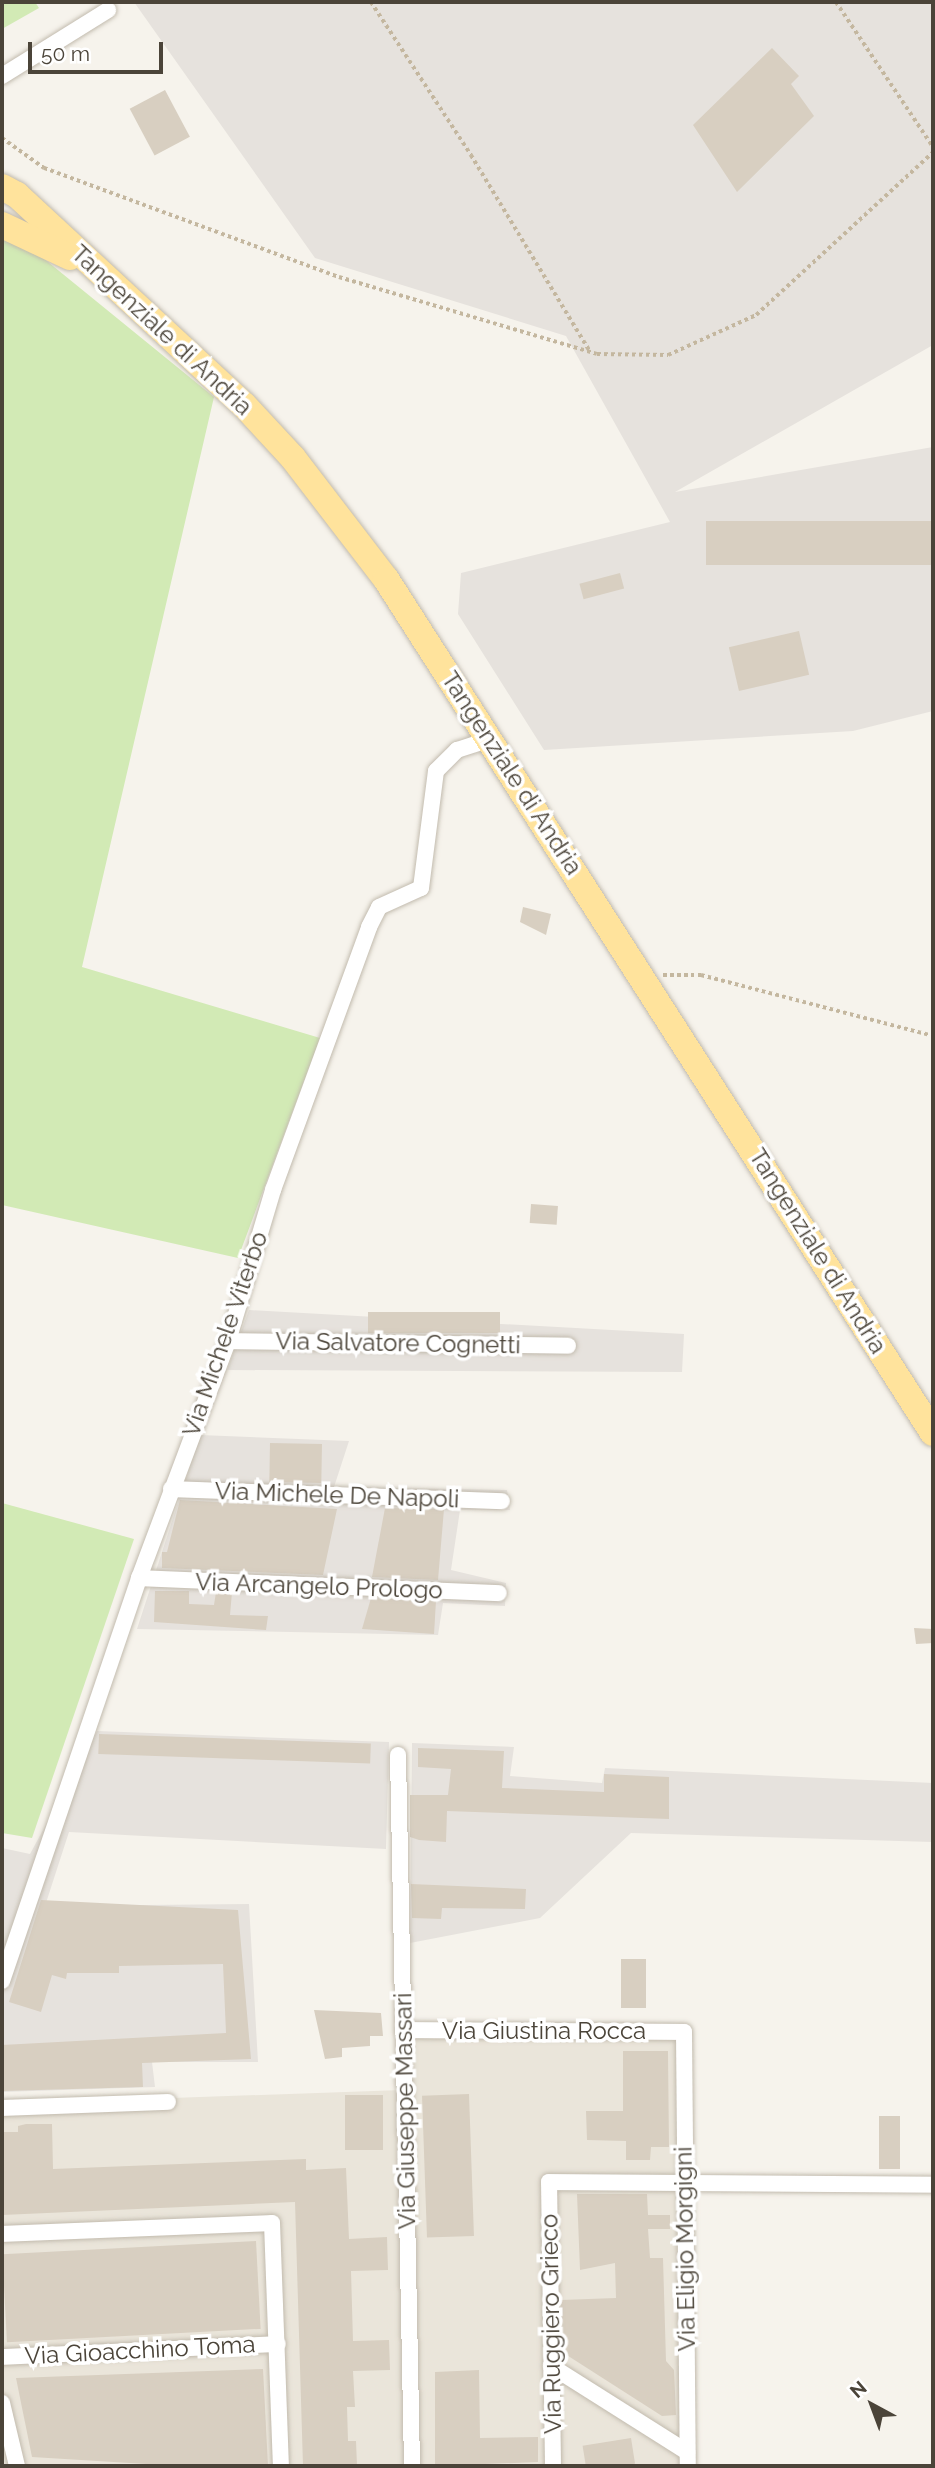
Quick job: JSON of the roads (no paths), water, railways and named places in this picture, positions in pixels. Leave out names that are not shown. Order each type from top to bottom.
[{"type":"main road","name":"Tangenziale di Andria","points":[[2,187],[17,195],[244,405],[293,458],[386,579],[643,975],[933,1433]]},
{"type":"main road","points":[[2,225],[100,272],[132,300]]},
{"type":"street","points":[[2,76],[108,10]]},
{"type":"street","name":"Via Michele Viterbo","points":[[2,1981],[139,1578],[228,1341],[273,1190],[369,927],[379,907],[421,888],[436,771],[457,750],[491,739]]},
{"type":"street","name":"Via Salvatore Cognetti","points":[[228,1341],[569,1346]]},
{"type":"street","name":"Via Michele De Napoli","points":[[171,1489],[502,1501]]},
{"type":"street","name":"Via Arcangelo Prologo","points":[[139,1578],[499,1593]]},
{"type":"street","name":"Via Giuseppe Massari","points":[[398,1755],[412,2466]]},
{"type":"street","name":"Via Giustina Rocca","points":[[403,2030],[684,2032]]},
{"type":"street","name":"Via Eligio Morgigni","points":[[684,2032],[688,2459]]},
{"type":"street","points":[[2,2108],[168,2102]]},
{"type":"street","name":"Via Ruggiero Grieco","points":[[553,2466],[549,2182],[684,2182]]},
{"type":"street","points":[[684,2182],[933,2185]]},
{"type":"street","points":[[2,2234],[272,2223],[281,2466]]},
{"type":"street","name":"Via Gioacchino Toma","points":[[2,2357],[278,2344]]},
{"type":"street","points":[[551,2366],[688,2459]]},
{"type":"street","points":[[2,2403],[11,2458]]}]
